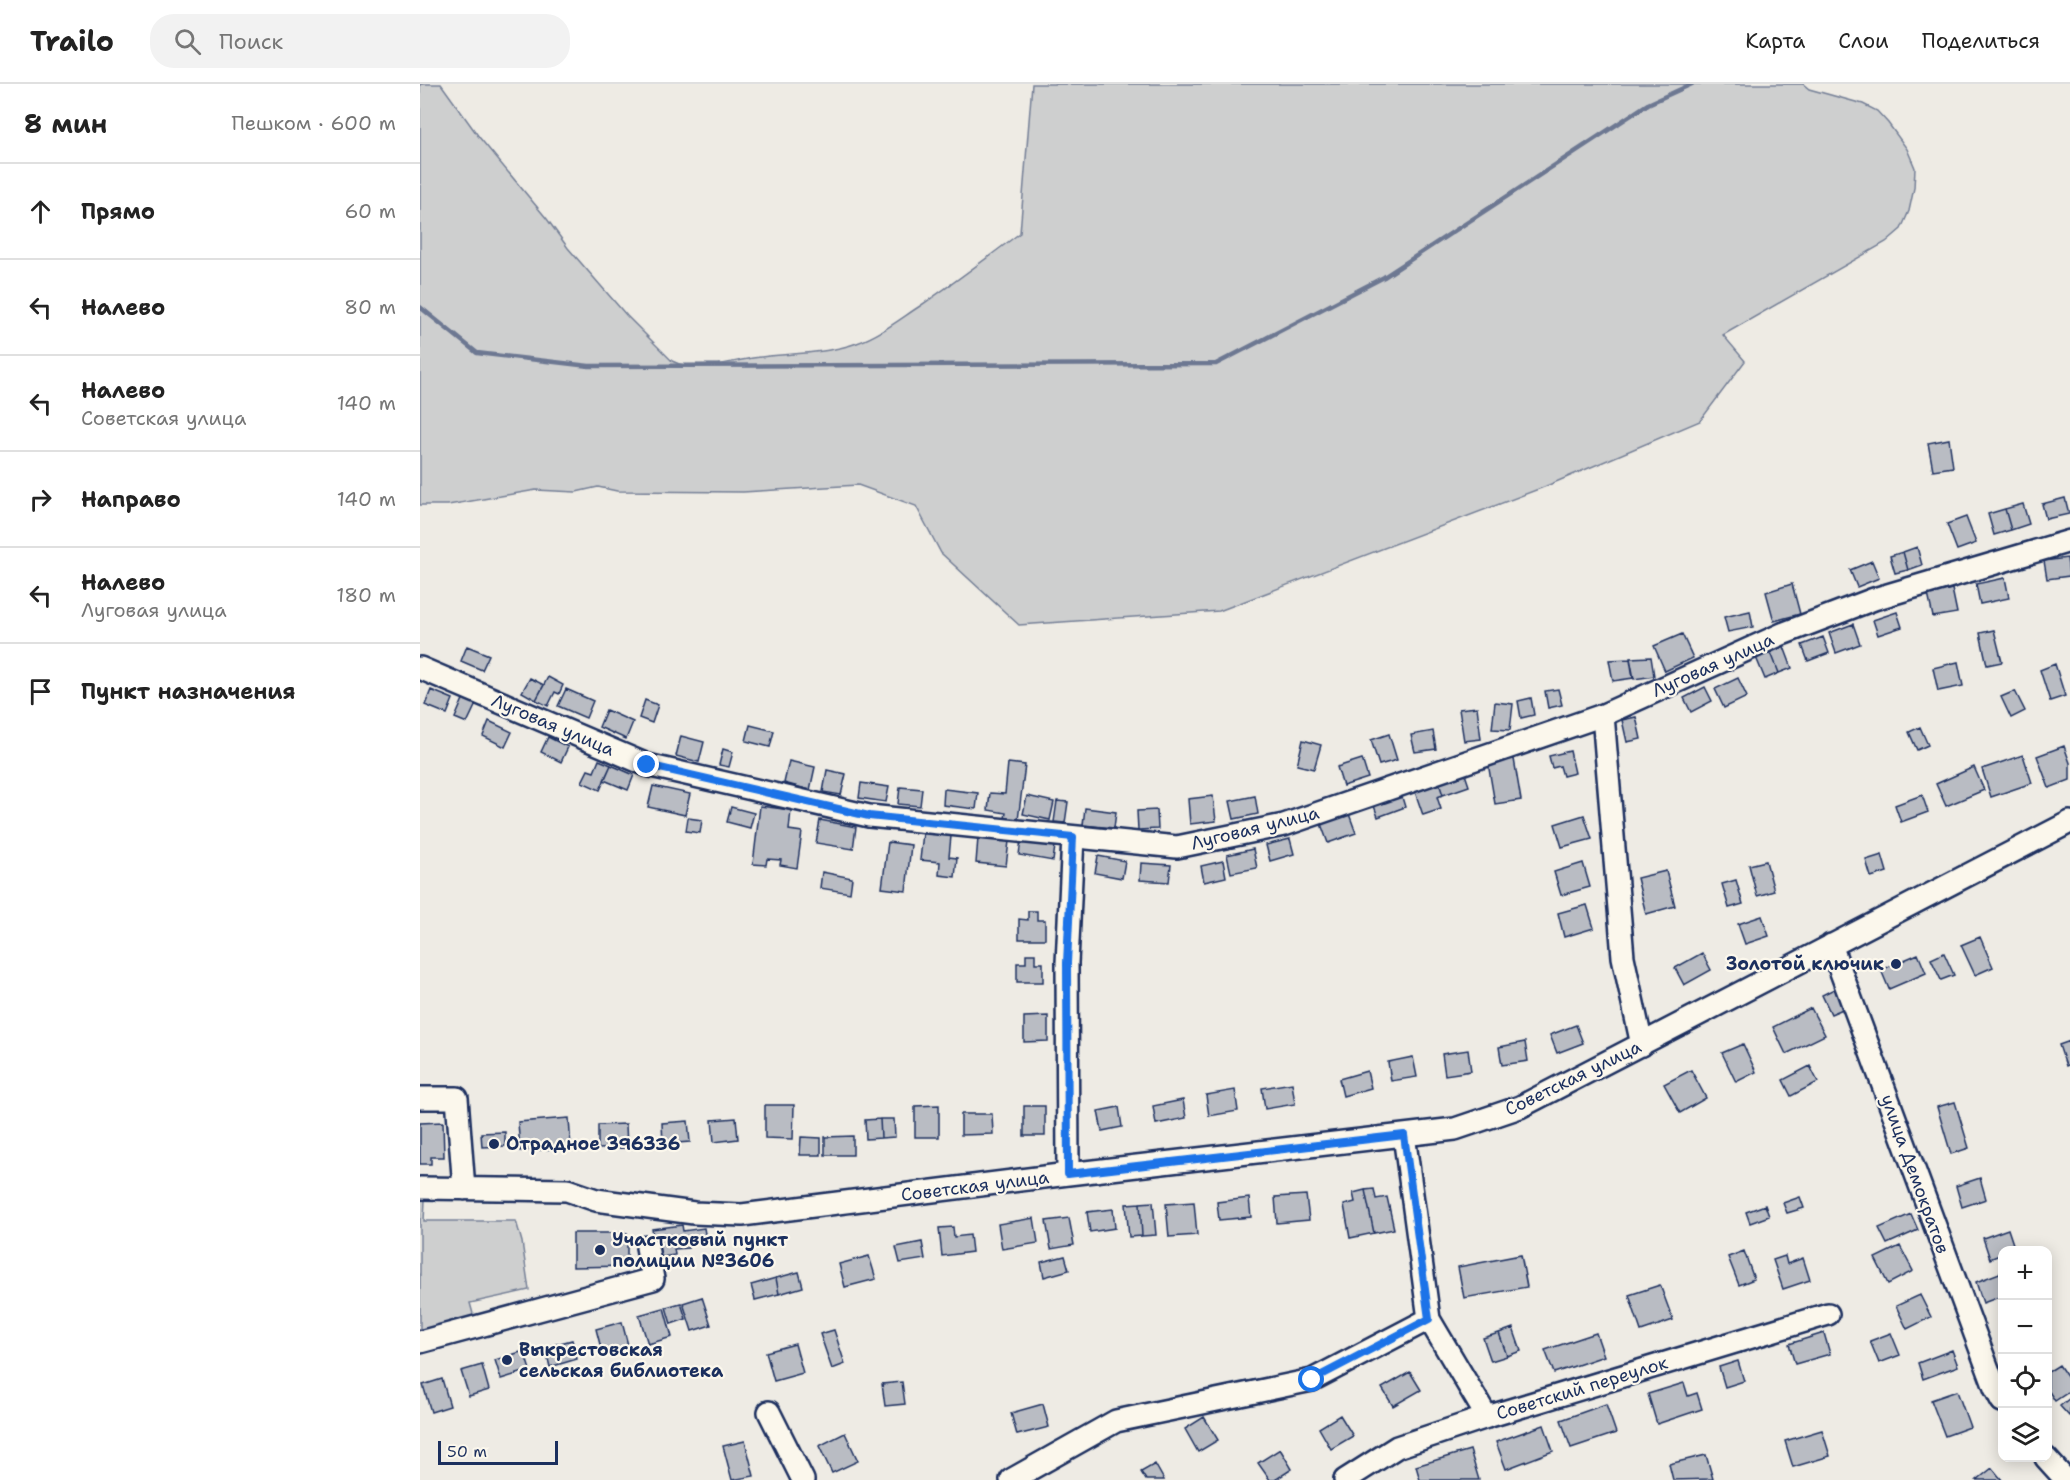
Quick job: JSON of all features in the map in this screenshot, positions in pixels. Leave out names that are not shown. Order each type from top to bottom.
[{"type":"street","name":"Луговая улица","points":[[420,668],[647,765],[869,816],[1177,847],[1284,825],[1604,715],[1782,634],[1874,599],[2070,541]]},
{"type":"street","points":[[1604,715],[1623,957],[1642,1045]]},
{"type":"street","name":"Советская улица","points":[[420,1188],[567,1190],[596,1200],[694,1213],[742,1215],[1455,1129],[1520,1107],[2070,822]]},
{"type":"street","points":[[1068,1174],[1067,963],[1073,837]]},
{"type":"street","name":"улица Демократов","points":[[1831,945],[1990,1377],[1998,1393]]},
{"type":"street","points":[[420,1098],[457,1098],[464,1190]]},
{"type":"street","points":[[1404,1135],[1429,1319],[1487,1417]]},
{"type":"street","points":[[420,1342],[653,1279],[647,1247]]},
{"type":"street","name":"Советский переулок","points":[[1345,1480],[1397,1447],[1487,1417],[1828,1314]]},
{"type":"street","points":[[1011,1480],[1116,1421],[1312,1380],[1429,1319]]},
{"type":"street","points":[[769,1412],[803,1480]]},
{"type":"street","points":[[2050,1462],[2066,1480]]},
{"type":"shaded area","points":[[420,84],[441,84],[479,137],[568,248],[627,316],[672,361],[691,366],[712,366],[753,358],[819,352],[865,340],[933,297],[1020,233],[1032,84],[1803,84],[1809,89],[1863,104],[1877,111],[1907,149],[1915,168],[1914,188],[1909,211],[1901,229],[1886,242],[1723,335],[1745,361],[1700,421],[1544,487],[1219,611],[1019,625],[941,553],[916,506],[858,485],[743,492],[617,491],[598,487],[576,492],[536,490],[448,505],[420,505]]},
{"type":"shaded area","points":[[420,1200],[425,1200],[424,1221],[516,1221],[522,1242],[529,1290],[470,1303],[475,1321],[420,1336]]},
{"type":"building","points":[[1949,439],[1953,467],[1933,470],[1928,443]]},
{"type":"building","points":[[2065,498],[2069,514],[2046,519],[2042,504]]},
{"type":"building","points":[[2023,504],[2029,524],[2011,530],[2005,509]]},
{"type":"building","points":[[2005,509],[2011,530],[1994,535],[1988,514]]},
{"type":"building","points":[[1966,517],[1976,543],[1957,550],[1947,524]]},
{"type":"building","points":[[1917,547],[1922,565],[1908,570],[1903,552]]},
{"type":"building","points":[[1903,552],[1908,570],[1895,573],[1890,556]]},
{"type":"building","points":[[2067,558],[2069,576],[2047,579],[2044,561]]},
{"type":"building","points":[[1872,561],[1879,578],[1857,587],[1850,570]]},
{"type":"building","points":[[2005,578],[2009,598],[1980,604],[1976,584]]},
{"type":"building","points":[[1792,584],[1800,614],[1774,621],[1766,592]]},
{"type":"building","points":[[1952,589],[1957,613],[1933,617],[1928,594]]},
{"type":"building","points":[[1750,611],[1753,627],[1728,632],[1724,617]]},
{"type":"building","points":[[1897,612],[1902,627],[1878,635],[1873,620]]},
{"type":"building","points":[[1853,624],[1860,644],[1836,653],[1829,633]]},
{"type":"building","points":[[1994,630],[2002,662],[1987,665],[1980,633]]},
{"type":"building","points":[[1682,634],[1693,658],[1665,671],[1654,646]]},
{"type":"building","points":[[1823,637],[1829,653],[1808,661],[1802,645]]},
{"type":"building","points":[[1783,644],[1792,668],[1779,673],[1770,650]]},
{"type":"building","points":[[467,646],[489,655],[482,670],[461,661]]},
{"type":"building","points":[[1770,650],[1779,673],[1765,679],[1755,655]]},
{"type":"building","points":[[1651,657],[1654,676],[1634,679],[1630,658]]},
{"type":"building","points":[[1630,659],[1633,678],[1613,681],[1609,660]]},
{"type":"building","points":[[1958,662],[1963,686],[1938,691],[1933,668]]},
{"type":"building","points":[[2055,664],[2065,696],[2050,701],[2040,670]]},
{"type":"building","points":[[548,677],[563,685],[559,694],[555,692],[548,706],[536,700]]},
{"type":"building","points":[[530,678],[544,685],[536,700],[522,692]]},
{"type":"building","points":[[1738,678],[1747,697],[1724,708],[1715,689]]},
{"type":"building","points":[[1705,687],[1712,701],[1691,712],[1684,698]]},
{"type":"building","points":[[566,689],[593,701],[586,718],[558,706]]},
{"type":"building","points":[[1558,689],[1562,705],[1548,708],[1545,691]]},
{"type":"building","points":[[431,690],[453,699],[447,714],[425,705]]},
{"type":"building","points":[[2015,691],[2025,711],[2011,718],[2001,697]]},
{"type":"building","points":[[464,697],[477,702],[467,723],[455,718]]},
{"type":"building","points":[[1531,698],[1534,715],[1521,718],[1518,701]]},
{"type":"building","points":[[645,700],[658,705],[652,723],[639,718]]},
{"type":"building","points":[[1495,702],[1513,704],[1510,730],[1492,729]]},
{"type":"building","points":[[1477,707],[1481,739],[1464,741],[1459,709]]},
{"type":"building","points":[[606,710],[633,722],[626,739],[599,727]]},
{"type":"building","points":[[1636,717],[1641,739],[1627,742],[1622,720]]},
{"type":"building","points":[[489,721],[512,732],[505,747],[483,736]]},
{"type":"building","points":[[750,725],[774,731],[770,747],[746,741]]},
{"type":"building","points":[[1920,727],[1928,745],[1917,750],[1909,732]]},
{"type":"building","points":[[1433,731],[1436,749],[1415,752],[1411,735]]},
{"type":"building","points":[[1389,734],[1397,760],[1379,765],[1371,740]]},
{"type":"building","points":[[681,736],[704,742],[699,762],[676,756]]},
{"type":"building","points":[[548,737],[568,747],[561,762],[541,752]]},
{"type":"building","points":[[1303,740],[1321,745],[1314,769],[1297,765]]},
{"type":"building","points":[[2064,746],[2070,763],[2070,780],[2049,788],[2037,756]]},
{"type":"building","points":[[723,749],[733,752],[729,767],[719,765]]},
{"type":"building","points":[[1570,751],[1575,773],[1563,776],[1560,766],[1552,768],[1549,756]]},
{"type":"building","points":[[2023,755],[2032,783],[1991,797],[1982,769]]},
{"type":"building","points":[[1362,759],[1368,778],[1343,786],[1337,767]]},
{"type":"building","points":[[1514,759],[1521,800],[1495,804],[1488,763]]},
{"type":"building","points":[[599,760],[611,765],[600,790],[582,782],[588,770],[594,772]]},
{"type":"building","points":[[789,761],[815,767],[810,790],[784,783]]},
{"type":"building","points":[[1008,763],[1025,765],[1018,820],[1005,818],[1006,813],[988,810],[990,793],[1005,794]]},
{"type":"building","points":[[611,765],[634,775],[628,790],[604,780]]},
{"type":"building","points":[[1974,767],[1984,790],[1946,806],[1936,784]]},
{"type":"building","points":[[827,770],[846,774],[841,795],[823,792]]},
{"type":"building","points":[[1464,771],[1469,786],[1443,795],[1438,780]]},
{"type":"building","points":[[1438,780],[1443,795],[1437,797],[1441,809],[1423,815],[1414,789]]},
{"type":"building","points":[[861,783],[889,787],[886,802],[859,798]]},
{"type":"building","points":[[653,786],[690,794],[685,815],[648,807]]},
{"type":"building","points":[[900,787],[922,789],[920,806],[898,804]]},
{"type":"building","points":[[944,789],[978,793],[976,809],[943,805]]},
{"type":"building","points":[[1401,794],[1405,807],[1378,817],[1373,803]]},
{"type":"building","points":[[1922,795],[1928,812],[1901,822],[1895,805]]},
{"type":"building","points":[[1027,796],[1054,802],[1050,820],[1023,814]]},
{"type":"building","points":[[1213,796],[1216,821],[1190,824],[1188,799]]},
{"type":"building","points":[[1255,796],[1258,814],[1234,819],[1230,801]]},
{"type":"building","points":[[1057,801],[1068,802],[1065,823],[1054,822]]},
{"type":"building","points":[[760,806],[791,810],[789,830],[802,832],[797,868],[780,865],[781,860],[767,859],[766,865],[753,864]]},
{"type":"building","points":[[731,807],[754,813],[750,828],[727,822]]},
{"type":"building","points":[[1085,808],[1116,812],[1114,828],[1083,825]]},
{"type":"building","points":[[1157,810],[1158,829],[1138,830],[1137,811]]},
{"type":"building","points":[[1349,814],[1356,833],[1328,843],[1321,824]]},
{"type":"building","points":[[1584,815],[1592,839],[1562,847],[1555,824]]},
{"type":"building","points":[[688,818],[702,820],[700,833],[686,831]]},
{"type":"building","points":[[820,820],[856,827],[853,849],[816,843]]},
{"type":"building","points":[[923,833],[951,836],[949,857],[957,858],[955,877],[939,875],[940,862],[920,860]]},
{"type":"building","points":[[978,838],[1009,841],[1006,866],[976,863]]},
{"type":"building","points":[[1290,839],[1294,854],[1270,861],[1266,845]]},
{"type":"building","points":[[1021,840],[1055,846],[1053,861],[1019,855]]},
{"type":"building","points":[[888,842],[911,845],[906,891],[882,888]]},
{"type":"building","points":[[1253,849],[1257,868],[1231,873],[1227,855]]},
{"type":"building","points":[[1882,855],[1887,872],[1871,877],[1866,860]]},
{"type":"building","points":[[1098,856],[1125,861],[1122,878],[1095,873]]},
{"type":"building","points":[[1223,861],[1226,877],[1204,882],[1201,866]]},
{"type":"building","points":[[1766,861],[1774,891],[1757,896],[1749,865]]},
{"type":"building","points":[[1141,863],[1171,865],[1169,882],[1140,880]]},
{"type":"building","points":[[1583,863],[1590,887],[1561,895],[1554,872]]},
{"type":"building","points":[[1666,871],[1675,906],[1646,914],[1637,878]]},
{"type":"building","points":[[822,872],[852,878],[850,893],[820,888]]},
{"type":"building","points":[[1736,880],[1743,904],[1729,908],[1722,884]]},
{"type":"building","points":[[1587,905],[1594,928],[1564,937],[1558,913]]},
{"type":"building","points":[[1028,911],[1037,911],[1037,920],[1045,920],[1045,939],[1019,939],[1019,919],[1028,920]]},
{"type":"building","points":[[1762,916],[1769,936],[1745,944],[1738,924]]},
{"type":"building","points":[[1980,937],[1993,967],[1975,975],[1961,945]]},
{"type":"building","points":[[1702,953],[1711,970],[1684,985],[1675,968]]},
{"type":"building","points":[[1944,953],[1954,975],[1941,980],[1931,959]]},
{"type":"building","points":[[1026,954],[1035,954],[1035,963],[1043,963],[1043,982],[1017,982],[1017,963],[1026,963]]},
{"type":"building","points":[[1918,954],[1926,973],[1889,989],[1881,970]]},
{"type":"building","points":[[1836,988],[1845,1008],[1831,1014],[1822,995]]},
{"type":"building","points":[[1811,1008],[1825,1035],[1786,1054],[1773,1027]]},
{"type":"building","points":[[1048,1016],[1048,1041],[1024,1042],[1024,1017]]},
{"type":"building","points":[[1576,1025],[1583,1043],[1557,1053],[1550,1035]]},
{"type":"building","points":[[2070,1041],[2070,1064],[2066,1066],[2059,1045]]},
{"type":"building","points":[[1525,1042],[1528,1061],[1502,1065],[1499,1047]]},
{"type":"building","points":[[1743,1044],[1756,1072],[1736,1082],[1722,1053]]},
{"type":"building","points":[[1468,1050],[1471,1071],[1445,1075],[1442,1054]]},
{"type":"building","points":[[1413,1057],[1417,1077],[1391,1081],[1388,1062]]},
{"type":"building","points":[[1810,1066],[1818,1082],[1791,1096],[1783,1080]]},
{"type":"building","points":[[1691,1070],[1706,1098],[1680,1113],[1664,1084]]},
{"type":"building","points":[[1367,1071],[1371,1088],[1343,1096],[1339,1079]]},
{"type":"building","points":[[1292,1083],[1295,1104],[1265,1109],[1262,1088]]},
{"type":"building","points":[[1235,1090],[1238,1111],[1209,1116],[1206,1095]]},
{"type":"building","points":[[1183,1100],[1186,1118],[1156,1124],[1153,1106]]},
{"type":"building","points":[[1955,1102],[1969,1148],[1951,1154],[1937,1107]]},
{"type":"building","points":[[765,1105],[794,1105],[793,1139],[765,1138]]},
{"type":"building","points":[[939,1105],[939,1137],[915,1137],[915,1106]]},
{"type":"building","points":[[1024,1106],[1045,1106],[1045,1136],[1024,1136]]},
{"type":"building","points":[[1119,1107],[1122,1127],[1102,1131],[1098,1111]]},
{"type":"building","points":[[961,1114],[992,1114],[993,1134],[961,1135]]},
{"type":"building","points":[[569,1118],[571,1148],[520,1151],[518,1122]]},
{"type":"building","points":[[736,1118],[738,1139],[714,1142],[712,1120]]},
{"type":"building","points":[[880,1119],[894,1119],[895,1137],[881,1138]]},
{"type":"building","points":[[880,1119],[881,1138],[866,1139],[865,1120]]},
{"type":"building","points":[[688,1121],[690,1142],[663,1144],[662,1123]]},
{"type":"building","points":[[443,1122],[444,1157],[431,1157],[431,1164],[420,1164],[420,1123]]},
{"type":"building","points":[[626,1124],[627,1148],[598,1149],[598,1125]]},
{"type":"building","points":[[505,1132],[505,1146],[482,1147],[481,1133]]},
{"type":"building","points":[[853,1136],[853,1155],[825,1155],[825,1137]]},
{"type":"building","points":[[801,1137],[821,1138],[821,1155],[800,1155]]},
{"type":"building","points":[[1980,1178],[1986,1199],[1962,1207],[1956,1186]]},
{"type":"building","points":[[1374,1189],[1376,1199],[1387,1197],[1394,1229],[1374,1233],[1365,1190]]},
{"type":"building","points":[[1365,1190],[1374,1233],[1350,1238],[1344,1205],[1355,1202],[1353,1193]]},
{"type":"building","points":[[1306,1195],[1309,1220],[1277,1223],[1275,1197]]},
{"type":"building","points":[[1800,1197],[1804,1208],[1787,1213],[1783,1203]]},
{"type":"building","points":[[1249,1198],[1251,1217],[1219,1220],[1217,1202]]},
{"type":"building","points":[[1153,1202],[1156,1235],[1142,1236],[1140,1203]]},
{"type":"building","points":[[1194,1202],[1197,1235],[1169,1237],[1166,1204]]},
{"type":"building","points":[[1140,1203],[1142,1236],[1129,1237],[1126,1204]]},
{"type":"building","points":[[1765,1205],[1769,1216],[1750,1223],[1746,1212]]},
{"type":"building","points":[[1113,1209],[1115,1228],[1090,1232],[1087,1212]]},
{"type":"building","points":[[1911,1214],[1918,1230],[1887,1244],[1879,1228]]},
{"type":"building","points":[[1034,1218],[1038,1243],[1002,1249],[998,1224]]},
{"type":"building","points":[[1069,1218],[1074,1245],[1051,1249],[1046,1221]]},
{"type":"building","points":[[682,1225],[683,1231],[704,1228],[706,1240],[687,1243],[688,1248],[674,1249],[675,1255],[656,1258],[652,1229]]},
{"type":"building","points":[[953,1227],[954,1237],[970,1235],[972,1252],[942,1256],[939,1228]]},
{"type":"building","points":[[2008,1229],[2014,1246],[1998,1246],[1998,1256],[1990,1259],[1983,1238]]},
{"type":"building","name":"Участковый пункт полиции №3606","points":[[573,1233],[627,1233],[627,1266],[573,1267]]},
{"type":"building","points":[[922,1242],[925,1259],[900,1263],[896,1247]]},
{"type":"building","points":[[1900,1246],[1913,1271],[1888,1284],[1875,1258]]},
{"type":"building","points":[[1744,1251],[1754,1279],[1739,1285],[1728,1257]]},
{"type":"building","points":[[1521,1255],[1527,1287],[1464,1298],[1458,1267]]},
{"type":"building","points":[[869,1256],[876,1279],[845,1287],[839,1264]]},
{"type":"building","points":[[1065,1256],[1069,1270],[1044,1277],[1041,1262]]},
{"type":"building","points":[[1785,1256],[1787,1264],[1803,1258],[1810,1280],[1783,1289],[1773,1260]]},
{"type":"building","points":[[799,1272],[803,1287],[779,1294],[776,1278]]},
{"type":"building","points":[[1998,1274],[1998,1297],[1983,1303],[1976,1282]]},
{"type":"building","points":[[776,1278],[779,1294],[755,1300],[751,1285]]},
{"type":"building","points":[[1660,1285],[1673,1320],[1641,1331],[1629,1295]]},
{"type":"building","points":[[1920,1295],[1931,1317],[1907,1329],[1896,1306]]},
{"type":"building","points":[[702,1297],[711,1325],[692,1331],[683,1303]]},
{"type":"building","points":[[681,1303],[686,1319],[671,1324],[666,1307]]},
{"type":"building","points":[[664,1308],[672,1337],[648,1344],[639,1315]]},
{"type":"building","points":[[622,1322],[629,1349],[603,1356],[596,1329]]},
{"type":"building","points":[[1513,1328],[1521,1351],[1507,1356],[1499,1333]]},
{"type":"building","points":[[834,1330],[845,1364],[832,1369],[820,1334]]},
{"type":"building","points":[[1499,1333],[1507,1356],[1491,1361],[1483,1338]]},
{"type":"building","points":[[1596,1333],[1604,1356],[1554,1373],[1545,1350]]},
{"type":"building","points":[[1824,1333],[1830,1354],[1795,1364],[1789,1344]]},
{"type":"building","points":[[1891,1333],[1900,1355],[1879,1363],[1870,1341]]},
{"type":"building","points":[[572,1340],[577,1359],[550,1367],[545,1347]]},
{"type":"building","points":[[795,1344],[803,1373],[774,1381],[766,1352]]},
{"type":"building","points":[[1952,1350],[1958,1366],[1923,1379],[1918,1363]]},
{"type":"building","points":[[524,1351],[530,1370],[501,1379],[495,1360]]},
{"type":"building","points":[[1738,1361],[1744,1381],[1725,1387],[1719,1367]]},
{"type":"building","points":[[482,1365],[489,1390],[469,1396],[461,1371]]},
{"type":"building","points":[[2059,1365],[2070,1381],[2070,1391],[2055,1401],[2052,1396],[2052,1369]]},
{"type":"building","points":[[1410,1372],[1421,1390],[1393,1406],[1382,1388]]},
{"type":"building","points":[[442,1379],[450,1406],[431,1412],[423,1385]]},
{"type":"building","points":[[902,1382],[905,1404],[885,1406],[882,1384]]},
{"type":"building","points":[[1684,1383],[1688,1396],[1697,1393],[1702,1409],[1657,1424],[1648,1394]]},
{"type":"building","points":[[1957,1391],[1970,1427],[1945,1436],[1931,1400]]},
{"type":"building","points":[[2070,1398],[2070,1414],[2069,1416],[2060,1406]]},
{"type":"building","points":[[1043,1404],[1049,1427],[1017,1435],[1011,1413]]},
{"type":"building","points":[[1606,1404],[1616,1433],[1571,1448],[1561,1420]]},
{"type":"building","points":[[1340,1415],[1353,1436],[1331,1449],[1319,1428]]},
{"type":"building","points":[[1204,1417],[1218,1440],[1198,1452],[1185,1429]]},
{"type":"building","points":[[1544,1425],[1553,1451],[1506,1469],[1496,1442]]},
{"type":"building","points":[[1822,1430],[1830,1456],[1793,1467],[1785,1441]]},
{"type":"building","points":[[845,1433],[858,1461],[832,1473],[819,1446]]},
{"type":"building","points":[[745,1441],[754,1476],[732,1480],[723,1446]]},
{"type":"building","points":[[1280,1449],[1292,1469],[1275,1480],[1270,1480],[1258,1463]]},
{"type":"building","points":[[1470,1450],[1479,1480],[1420,1480],[1416,1466]]},
{"type":"building","points":[[1706,1455],[1713,1479],[1673,1480],[1669,1464]]},
{"type":"building","points":[[1155,1464],[1164,1480],[1146,1480],[1141,1472]]},
{"type":"building","points":[[1992,1468],[2002,1480],[1977,1480]]},
{"type":"waterway","points":[[420,307],[477,353],[589,366],[1216,364],[1384,277],[1648,104],[1692,84]]},
{"type":"place","name":"Золотой ключик","points":[[1896,964]]},
{"type":"place","name":"Отрадное 396336","points":[[494,1144]]},
{"type":"place","name":"Участковый пункт полиции №3606","points":[[600,1250]]},
{"type":"place","name":"Выкрестовская сельская библиотека","points":[[507,1360]]},
{"type":"route","points":[[647,765],[869,816],[1073,837],[1067,963],[1068,1174],[1404,1135],[1429,1319],[1312,1380]]}]
